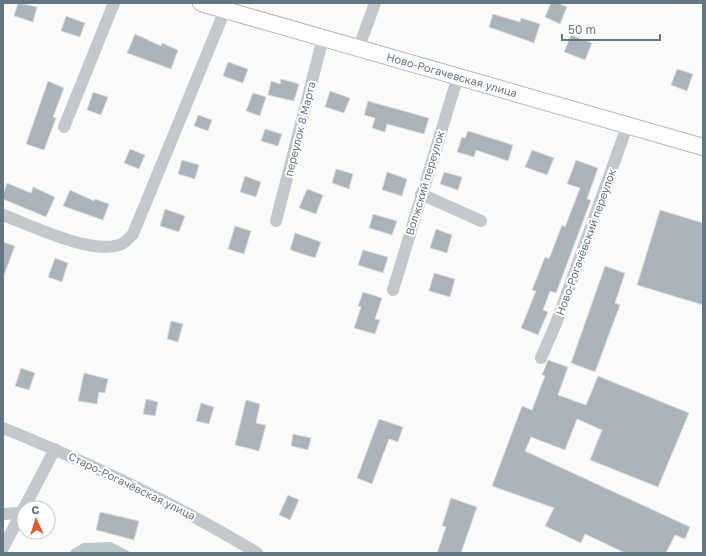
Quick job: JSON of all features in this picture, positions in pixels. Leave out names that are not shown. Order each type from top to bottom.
[{"type":"main road","name":"Ново-Рогачевская улица","points":[[201,3],[628,124],[703,147]]},
{"type":"street","points":[[64,127],[114,3]]},
{"type":"street","points":[[359,47],[375,3]]},
{"type":"street","points":[[3,215],[87,246],[102,247],[120,245],[133,234],[225,10]]},
{"type":"street","name":"переулок 8 Марта","points":[[276,221],[323,38]]},
{"type":"street","name":"Волжский переулок","points":[[393,290],[458,76]]},
{"type":"street","name":"Ново-Рогачёвский переулок","points":[[541,358],[557,321],[628,124]]},
{"type":"street","points":[[421,194],[481,221]]},
{"type":"street","name":"Старо-Рогачёвская улица","points":[[3,428],[154,494],[257,553]]},
{"type":"street","points":[[27,500],[54,449]]},
{"type":"street","points":[[3,514],[16,513]]},
{"type":"street","points":[[3,548],[16,521]]},
{"type":"shaded area","points":[[111,542],[132,553],[70,553],[71,550],[83,543]]},
{"type":"building","points":[[18,3],[37,7],[33,22],[14,16]]},
{"type":"building","points":[[551,3],[558,3],[567,7],[560,24],[545,17]]},
{"type":"building","points":[[493,14],[520,22],[521,18],[540,24],[534,43],[489,27]]},
{"type":"building","points":[[66,16],[85,23],[80,37],[61,31]]},
{"type":"building","points":[[135,34],[161,46],[162,43],[178,50],[171,69],[127,53]]},
{"type":"building","points":[[571,35],[592,43],[585,60],[564,52]]},
{"type":"building","points":[[228,62],[248,69],[243,83],[223,76]]},
{"type":"building","points":[[677,69],[693,74],[687,91],[671,85]]},
{"type":"building","points":[[281,79],[299,84],[294,101],[268,95],[271,81],[280,84]]},
{"type":"building","points":[[48,81],[64,88],[53,117],[56,118],[44,150],[26,144]]},
{"type":"building","points":[[330,91],[350,98],[344,113],[325,107]]},
{"type":"building","points":[[93,92],[108,97],[101,115],[87,110]]},
{"type":"building","points":[[253,93],[266,97],[260,116],[246,111]]},
{"type":"building","points":[[368,101],[429,118],[424,134],[387,124],[385,132],[372,128],[375,118],[364,115]]},
{"type":"building","points":[[198,115],[212,120],[208,131],[194,126]]},
{"type":"building","points":[[265,129],[282,134],[278,146],[261,141]]},
{"type":"building","points":[[468,131],[513,145],[508,161],[476,150],[474,157],[457,152],[462,137],[465,138]]},
{"type":"building","points":[[130,149],[145,155],[139,169],[124,163]]},
{"type":"building","points":[[532,150],[554,158],[547,175],[525,167]]},
{"type":"building","points":[[182,160],[199,165],[195,179],[178,174]]},
{"type":"building","points":[[576,160],[598,168],[587,199],[591,200],[556,293],[550,291],[543,310],[548,312],[538,335],[521,328],[536,291],[532,290],[545,257],[549,259],[562,225],[565,227],[580,188],[567,184]]},
{"type":"building","points":[[336,169],[353,174],[349,189],[332,183]]},
{"type":"building","points":[[387,172],[407,179],[402,196],[382,190]]},
{"type":"building","points":[[444,172],[462,177],[458,190],[440,184]]},
{"type":"building","points":[[245,176],[261,182],[256,197],[240,192]]},
{"type":"building","points":[[7,183],[31,193],[33,187],[55,197],[46,217],[3,199],[3,194]]},
{"type":"building","points":[[307,189],[323,195],[316,214],[299,208]]},
{"type":"building","points":[[70,190],[94,201],[95,199],[109,204],[103,220],[63,206]]},
{"type":"building","points":[[165,209],[185,216],[179,232],[160,226]]},
{"type":"building","points":[[660,210],[703,223],[703,305],[637,285]]},
{"type":"building","points":[[373,214],[397,221],[392,235],[369,228]]},
{"type":"building","points":[[235,226],[251,231],[244,254],[228,249]]},
{"type":"building","points":[[436,229],[452,235],[447,253],[430,248]]},
{"type":"building","points":[[295,233],[321,242],[315,258],[290,250]]},
{"type":"building","points":[[3,242],[15,246],[4,275],[3,275]]},
{"type":"building","points":[[363,250],[388,257],[383,273],[358,265]]},
{"type":"building","points":[[55,258],[68,263],[62,282],[48,277]]},
{"type":"building","points":[[605,266],[625,273],[615,303],[620,305],[595,372],[571,363]]},
{"type":"building","points":[[434,273],[455,279],[450,297],[429,291]]},
{"type":"building","points":[[363,292],[382,298],[375,319],[380,320],[375,334],[354,328],[361,307],[358,306]]},
{"type":"building","points":[[171,321],[183,324],[178,342],[167,339]]},
{"type":"building","points":[[548,360],[568,367],[558,395],[586,405],[598,376],[689,413],[658,487],[590,460],[602,430],[577,419],[565,450],[531,437],[525,451],[690,527],[685,539],[675,535],[666,553],[625,553],[585,534],[581,543],[545,526],[554,508],[492,486],[522,406],[532,410],[545,376],[542,375]]},
{"type":"building","points":[[21,368],[35,373],[29,390],[15,386]]},
{"type":"building","points":[[84,373],[108,379],[105,393],[99,392],[97,404],[78,401]]},
{"type":"building","points":[[146,399],[158,402],[155,416],[143,414]]},
{"type":"building","points":[[246,400],[260,404],[256,423],[266,425],[259,451],[235,445]]},
{"type":"building","points":[[201,403],[214,407],[209,424],[196,421]]},
{"type":"building","points":[[379,419],[403,427],[398,442],[389,439],[372,484],[357,478]]},
{"type":"building","points":[[293,434],[311,438],[308,450],[291,446]]},
{"type":"building","points":[[288,495],[299,500],[290,520],[279,515]]},
{"type":"building","points":[[451,498],[477,507],[461,553],[437,553],[446,527],[442,526]]},
{"type":"building","points":[[100,512],[139,521],[134,540],[96,530]]}]
